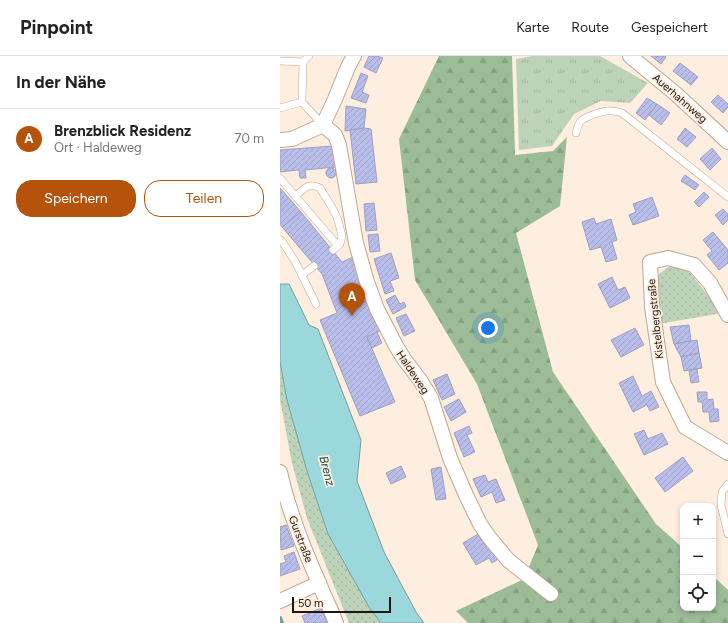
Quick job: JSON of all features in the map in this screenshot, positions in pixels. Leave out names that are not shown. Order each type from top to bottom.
[{"type":"street","points":[[280,140],[292,139],[323,125],[354,56]]},
{"type":"street","name":"Auerhahnweg","points":[[630,56],[676,94],[728,142]]},
{"type":"street","name":"Haldeweg","points":[[323,125],[335,135],[339,145],[354,238],[358,255],[374,302],[396,346],[420,380],[430,398],[450,458],[473,511],[489,537],[508,560],[551,594]]},
{"type":"street","name":"Kistelbergstraße","points":[[728,315],[710,283],[694,265],[668,258],[650,262],[652,307],[663,382],[685,428],[728,453]]},
{"type":"street","name":"Gurstraße","points":[[280,472],[294,521],[336,623]]},
{"type":"street","points":[[280,601],[319,583]]},
{"type":"lane","points":[[309,56],[303,62],[302,102],[323,125]]},
{"type":"lane","points":[[280,61],[303,62]]},
{"type":"lane","points":[[280,108],[302,102]]},
{"type":"lane","points":[[576,133],[581,121],[586,118],[605,111],[622,113],[728,197]]},
{"type":"lane","points":[[280,178],[296,196],[335,248],[342,240],[342,236],[338,220],[320,188],[316,186],[307,186],[296,196]]},
{"type":"lane","points":[[281,240],[291,253],[316,304]]},
{"type":"lane","points":[[302,275],[314,266]]},
{"type":"lane","points":[[728,484],[722,492],[721,505],[728,534]]},
{"type":"green space","points":[[439,56],[512,56],[515,155],[553,151],[567,137],[560,206],[516,233],[553,372],[656,524],[680,545],[680,611],[716,611],[716,579],[728,590],[728,623],[468,623],[456,611],[524,579],[538,545],[477,384],[415,280],[399,139]]},
{"type":"green space","points":[[533,56],[600,56],[648,83],[630,103],[601,101],[574,114],[552,146],[519,150],[516,59]]},
{"type":"green space","points":[[668,267],[683,267],[691,274],[722,313],[659,324],[655,287],[659,274]]},
{"type":"green space","points":[[280,362],[287,400],[307,471],[328,534],[369,607],[381,623],[349,623],[307,518],[292,463],[280,400]]},
{"type":"water","name":"Brenz","points":[[280,284],[289,284],[309,325],[318,329],[361,440],[357,481],[384,552],[416,612],[424,623],[381,623],[369,607],[328,534],[307,471],[287,400],[280,362]]},
{"type":"building","points":[[369,56],[383,58],[376,73],[364,67]]},
{"type":"building","points":[[651,56],[665,56],[666,57],[661,64]]},
{"type":"building","points":[[680,63],[698,77],[691,85],[673,71]]},
{"type":"building","points":[[361,73],[368,76],[362,92],[369,95],[366,103],[351,98]]},
{"type":"building","points":[[718,95],[728,104],[728,107],[723,113],[711,102]]},
{"type":"building","points":[[647,98],[657,104],[645,120],[636,113]]},
{"type":"building","points":[[657,104],[670,113],[661,125],[649,115]]},
{"type":"building","points":[[346,106],[366,109],[364,128],[345,131]]},
{"type":"building","points":[[364,128],[371,129],[377,182],[356,184],[350,130]]},
{"type":"building","points":[[685,128],[696,137],[687,147],[677,139]]},
{"type":"building","points":[[333,146],[336,167],[305,170],[306,178],[300,178],[299,170],[280,172],[280,150]]},
{"type":"building","points":[[712,148],[721,159],[710,170],[700,159]]},
{"type":"building","points":[[331,168],[336,173],[331,178],[326,173]]},
{"type":"building","points":[[685,175],[699,185],[695,190],[681,181]]},
{"type":"building","points":[[280,188],[301,212],[282,227],[280,224]]},
{"type":"building","points":[[704,192],[709,197],[699,207],[694,202]]},
{"type":"building","points":[[652,197],[659,216],[633,225],[629,215],[636,212],[633,204]]},
{"type":"building","points":[[374,203],[377,230],[366,231],[364,204]]},
{"type":"building","points":[[723,209],[728,214],[728,220],[723,225],[715,215]]},
{"type":"building","points":[[301,212],[342,262],[355,256],[380,331],[367,337],[395,402],[360,416],[320,320],[337,313],[322,274],[282,227]]},
{"type":"building","points":[[594,218],[596,224],[611,219],[617,240],[612,242],[617,259],[606,262],[601,247],[590,250],[582,222]]},
{"type":"building","points":[[713,232],[728,250],[728,263],[719,270],[707,255],[712,251],[703,240]]},
{"type":"building","points":[[378,234],[380,251],[370,252],[368,235]]},
{"type":"building","points":[[391,253],[399,278],[390,281],[394,291],[385,294],[374,259]]},
{"type":"building","points":[[612,277],[618,290],[625,287],[630,298],[610,308],[598,284]]},
{"type":"building","points":[[395,295],[400,304],[404,302],[406,307],[393,314],[386,300]]},
{"type":"building","points":[[406,314],[415,331],[404,336],[396,318]]},
{"type":"building","points":[[689,325],[691,341],[674,344],[670,327]]},
{"type":"building","points":[[635,328],[644,345],[621,357],[611,340]]},
{"type":"building","points":[[377,332],[382,343],[372,348],[367,337]]},
{"type":"building","points":[[697,340],[699,353],[681,357],[674,344]]},
{"type":"building","points":[[699,353],[702,368],[684,371],[681,357]]},
{"type":"building","points":[[697,369],[699,382],[691,383],[689,370]]},
{"type":"building","points":[[447,374],[455,394],[442,400],[433,380]]},
{"type":"building","points":[[633,376],[642,396],[651,391],[659,407],[650,411],[647,405],[633,412],[619,383]]},
{"type":"building","points":[[697,392],[707,392],[707,400],[713,399],[714,409],[718,409],[719,421],[710,422],[709,412],[703,412],[702,402],[698,402]]},
{"type":"building","points":[[459,399],[466,412],[451,421],[444,407]]},
{"type":"building","points":[[469,426],[472,433],[467,435],[475,452],[464,457],[454,433]]},
{"type":"building","points":[[644,430],[648,439],[662,433],[668,444],[644,455],[634,434]]},
{"type":"building","points":[[683,457],[693,471],[665,492],[655,478]]},
{"type":"building","points":[[401,466],[406,477],[391,484],[386,473]]},
{"type":"building","points":[[441,467],[446,499],[436,500],[431,469]]},
{"type":"building","points":[[485,475],[488,482],[496,479],[505,500],[496,503],[492,492],[481,497],[473,479]]},
{"type":"building","points":[[286,525],[294,546],[281,550],[280,527]]},
{"type":"building","points":[[478,534],[488,550],[493,547],[500,558],[492,563],[489,558],[476,565],[463,543]]},
{"type":"building","points":[[294,552],[300,569],[280,576],[280,564],[286,562],[284,556]]},
{"type":"building","points":[[321,608],[327,623],[305,623],[302,616]]},
{"type":"waterway","points":[[280,618],[282,623]]},
{"type":"place","name":"Brenzblick Residenz","points":[[352,316]]}]
